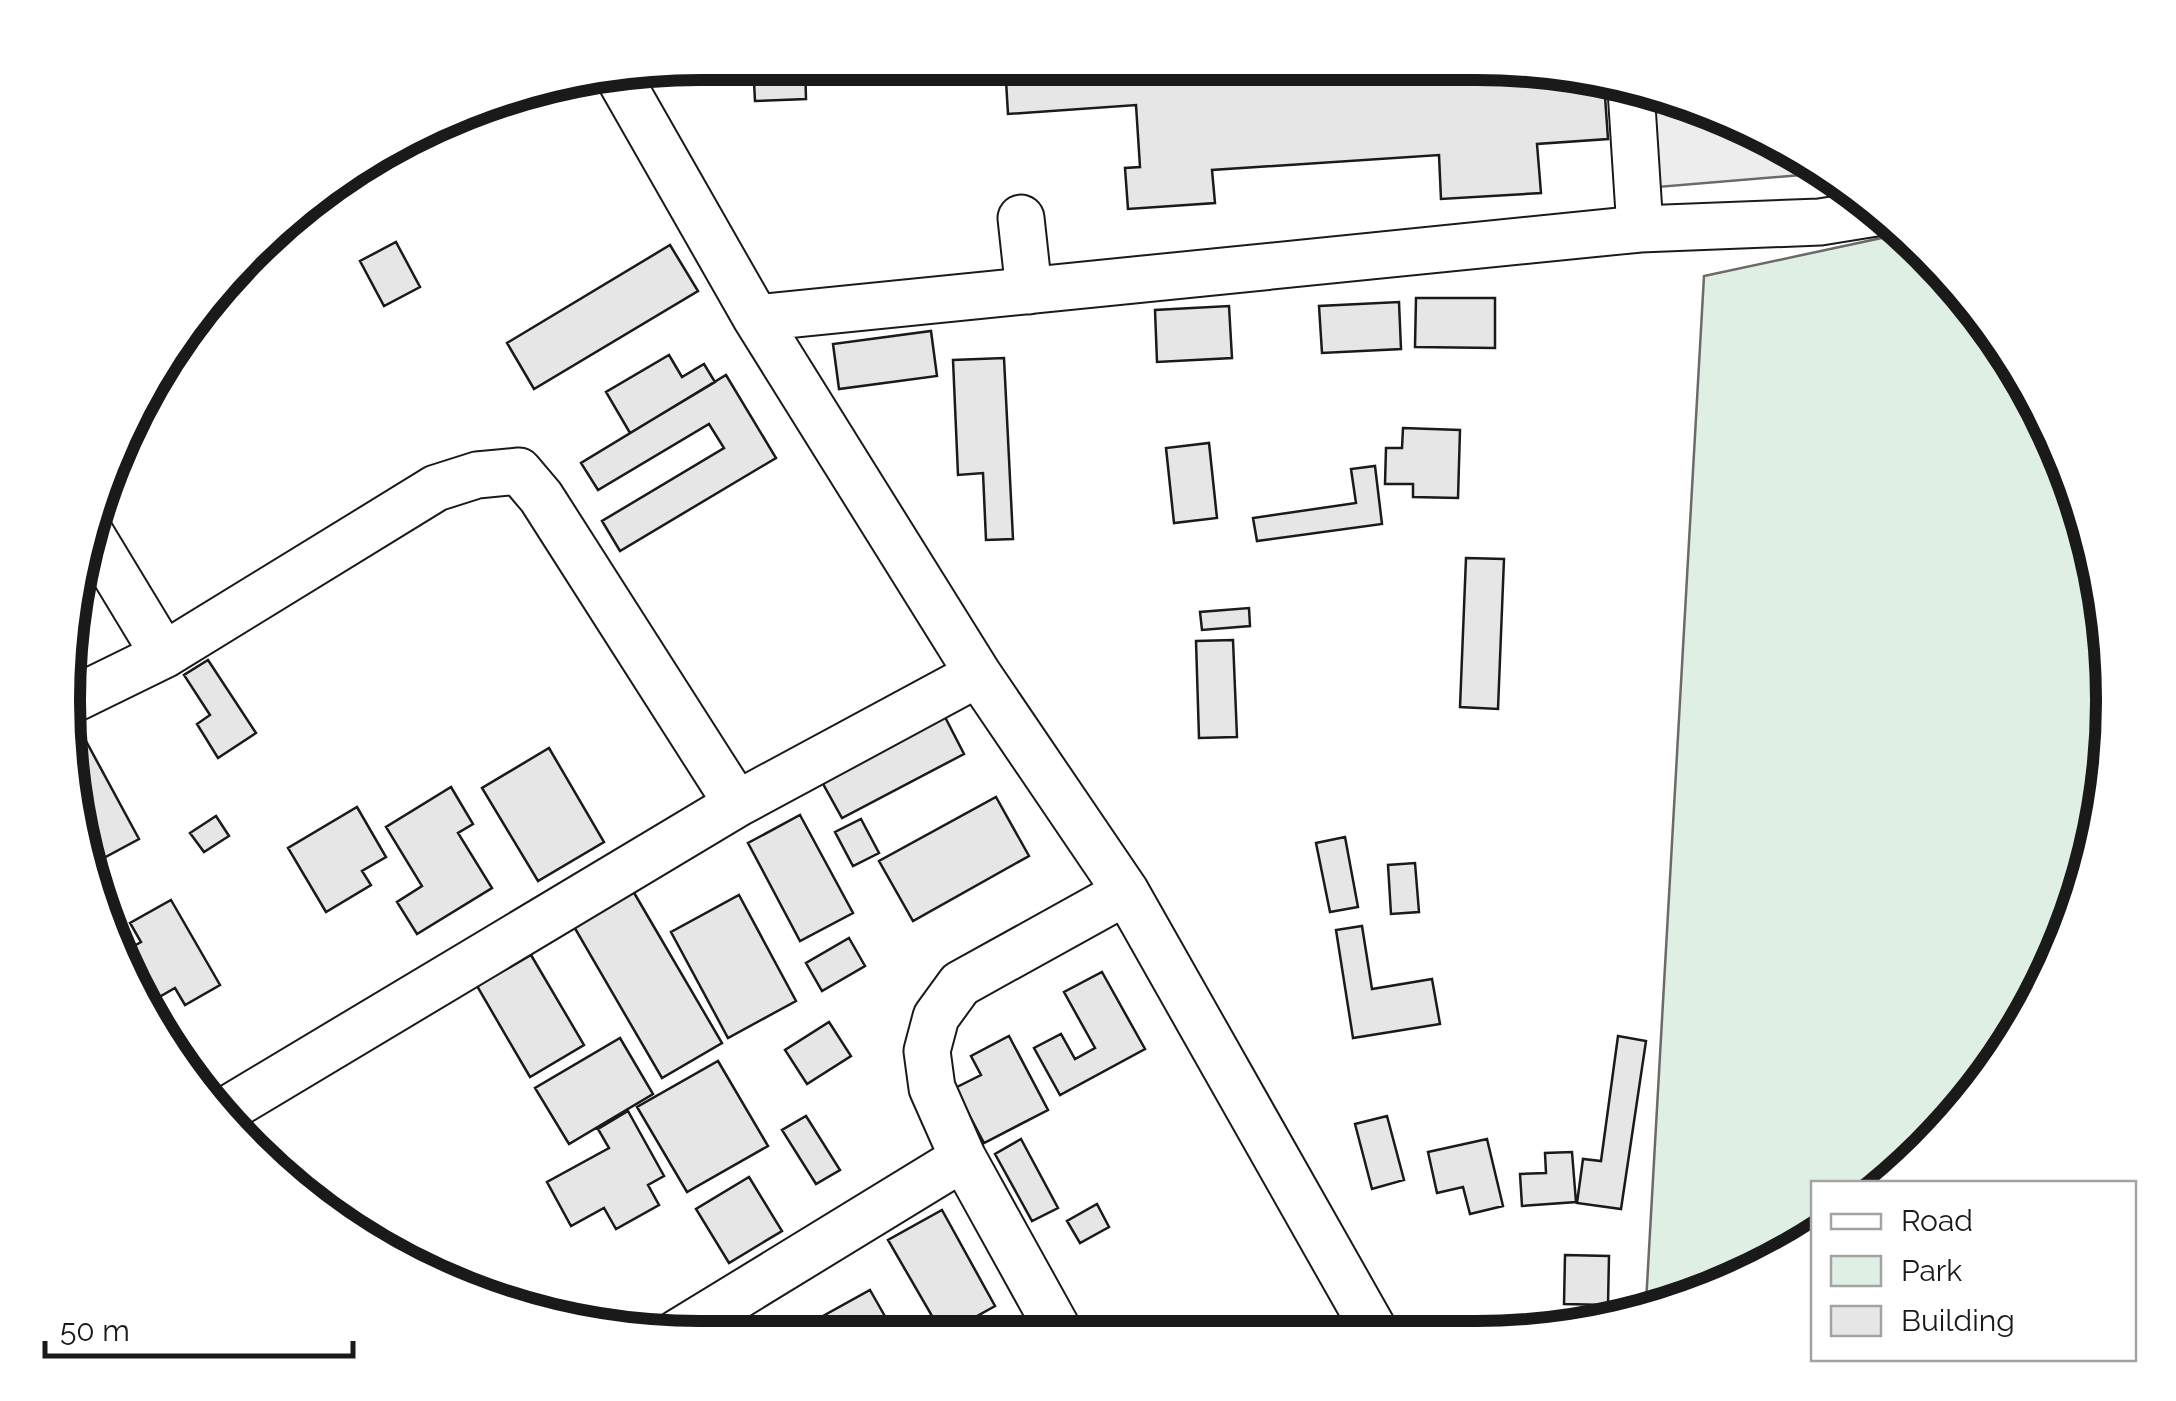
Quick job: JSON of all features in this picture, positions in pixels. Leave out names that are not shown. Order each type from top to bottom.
[{"type":"street","points":[[623,85],[756,318],[978,674],[1126,892],[1369,1321]]},
{"type":"street","points":[[1633,100],[1640,230]]},
{"type":"street","points":[[756,318],[1640,230],[1820,222],[1862,215]]},
{"type":"street","points":[[1022,218],[1029,291]]},
{"type":"street","points":[[80,696],[164,656],[436,488],[477,475],[519,472],[541,496],[737,804]]},
{"type":"street","points":[[99,548],[164,656]]},
{"type":"street","points":[[232,1108],[737,804],[978,674]]},
{"type":"street","points":[[1053,1321],[963,1158],[932,1088],[927,1052],[936,1018],[960,984],[1126,892]]},
{"type":"street","points":[[699,1321],[963,1158]]},
{"type":"green space","points":[[1888,237],[1942,291],[2013,390],[2063,501],[2091,620],[2095,741],[2075,861],[2049,938],[2013,1011],[1968,1078],[1914,1139],[1868,1181],[1811,1181],[1811,1222],[1713,1274],[1646,1297],[1704,276]]},
{"type":"shaded area","points":[[1652,106],[1713,127],[1804,175],[1658,187]]},
{"type":"building","points":[[754,80],[805,80],[806,99],[755,101]]},
{"type":"building","points":[[1006,80],[1516,81],[1605,94],[1608,139],[1537,144],[1541,193],[1441,199],[1439,155],[1212,170],[1215,203],[1128,209],[1125,168],[1140,167],[1136,105],[1008,114]]},
{"type":"building","points":[[396,242],[420,287],[384,306],[360,261]]},
{"type":"building","points":[[670,245],[698,291],[534,389],[507,343]]},
{"type":"building","points":[[1416,298],[1495,298],[1495,348],[1415,347]]},
{"type":"building","points":[[1399,302],[1401,349],[1322,353],[1319,306]]},
{"type":"building","points":[[1229,306],[1232,358],[1157,362],[1155,310]]},
{"type":"building","points":[[931,331],[937,376],[839,389],[833,344]]},
{"type":"building","points":[[669,355],[682,377],[704,364],[715,382],[630,433],[606,392]]},
{"type":"building","points":[[1004,358],[1013,539],[986,540],[983,473],[958,475],[953,360]]},
{"type":"building","points":[[726,375],[776,458],[620,551],[602,521],[724,448],[709,424],[598,490],[581,463]]},
{"type":"building","points":[[1403,428],[1460,430],[1458,498],[1413,497],[1413,484],[1385,484],[1386,448],[1402,448]]},
{"type":"building","points":[[1209,443],[1217,518],[1174,523],[1166,448]]},
{"type":"building","points":[[1375,466],[1382,524],[1257,541],[1253,518],[1356,503],[1351,469]]},
{"type":"building","points":[[1466,558],[1504,559],[1498,709],[1460,707]]},
{"type":"building","points":[[1249,608],[1250,626],[1202,630],[1200,612]]},
{"type":"building","points":[[1233,640],[1237,737],[1199,738],[1196,641]]},
{"type":"building","points":[[208,660],[256,733],[218,758],[197,724],[210,715],[184,675]]},
{"type":"building","points":[[945,717],[964,754],[842,818],[822,782]]},
{"type":"building","points":[[86,741],[139,839],[101,860],[85,781],[81,743]]},
{"type":"building","points":[[549,748],[604,842],[538,881],[482,788]]},
{"type":"building","points":[[451,787],[473,824],[458,833],[492,888],[417,934],[397,902],[422,886],[386,827]]},
{"type":"building","points":[[996,797],[1029,856],[913,921],[879,861]]},
{"type":"building","points":[[357,807],[386,857],[362,871],[371,885],[326,912],[288,848]]},
{"type":"building","points":[[800,815],[853,913],[800,941],[748,843]]},
{"type":"building","points":[[216,816],[229,836],[204,852],[190,833]]},
{"type":"building","points":[[861,819],[879,853],[853,866],[835,832]]},
{"type":"building","points":[[1345,837],[1358,907],[1330,912],[1316,843]]},
{"type":"building","points":[[1415,863],[1419,912],[1391,914],[1388,865]]},
{"type":"building","points":[[633,891],[722,1043],[662,1078],[573,925]]},
{"type":"building","points":[[739,895],[796,1001],[728,1038],[671,932]]},
{"type":"building","points":[[171,900],[220,985],[185,1005],[175,988],[156,999],[131,947],[141,942],[130,923]]},
{"type":"building","points":[[1362,926],[1372,989],[1432,979],[1440,1024],[1353,1038],[1336,930]]},
{"type":"building","points":[[849,938],[865,966],[822,991],[806,963]]},
{"type":"building","points":[[531,955],[584,1045],[530,1077],[477,986]]},
{"type":"building","points":[[1102,972],[1145,1049],[1060,1095],[1034,1048],[1061,1034],[1075,1059],[1095,1048],[1064,992]]},
{"type":"building","points":[[829,1022],[851,1056],[807,1084],[785,1050]]},
{"type":"building","points":[[1009,1036],[1048,1110],[984,1143],[955,1088],[981,1075],[971,1056]]},
{"type":"building","points":[[1618,1036],[1646,1041],[1621,1209],[1577,1203],[1583,1159],[1601,1161]]},
{"type":"building","points":[[620,1038],[653,1094],[569,1144],[535,1088]]},
{"type":"building","points":[[718,1061],[768,1146],[687,1192],[637,1107]]},
{"type":"building","points":[[628,1111],[664,1176],[648,1185],[659,1205],[616,1229],[604,1208],[571,1226],[547,1182],[609,1148],[598,1129]]},
{"type":"building","points":[[806,1116],[840,1170],[816,1184],[782,1130]]},
{"type":"building","points":[[1387,1116],[1404,1180],[1372,1189],[1355,1124]]},
{"type":"building","points":[[1021,1139],[1058,1208],[1032,1221],[995,1154]]},
{"type":"building","points":[[1487,1139],[1503,1206],[1470,1214],[1463,1187],[1437,1193],[1428,1152]]},
{"type":"building","points":[[1572,1152],[1576,1202],[1522,1206],[1520,1174],[1546,1173],[1545,1153]]},
{"type":"building","points":[[749,1177],[782,1231],[729,1263],[696,1209]]},
{"type":"building","points":[[1097,1204],[1109,1227],[1080,1243],[1067,1221]]},
{"type":"building","points":[[942,1210],[995,1306],[968,1321],[935,1321],[888,1240]]},
{"type":"building","points":[[1565,1255],[1609,1256],[1608,1305],[1564,1304]]},
{"type":"building","points":[[870,1290],[888,1321],[814,1321]]}]
